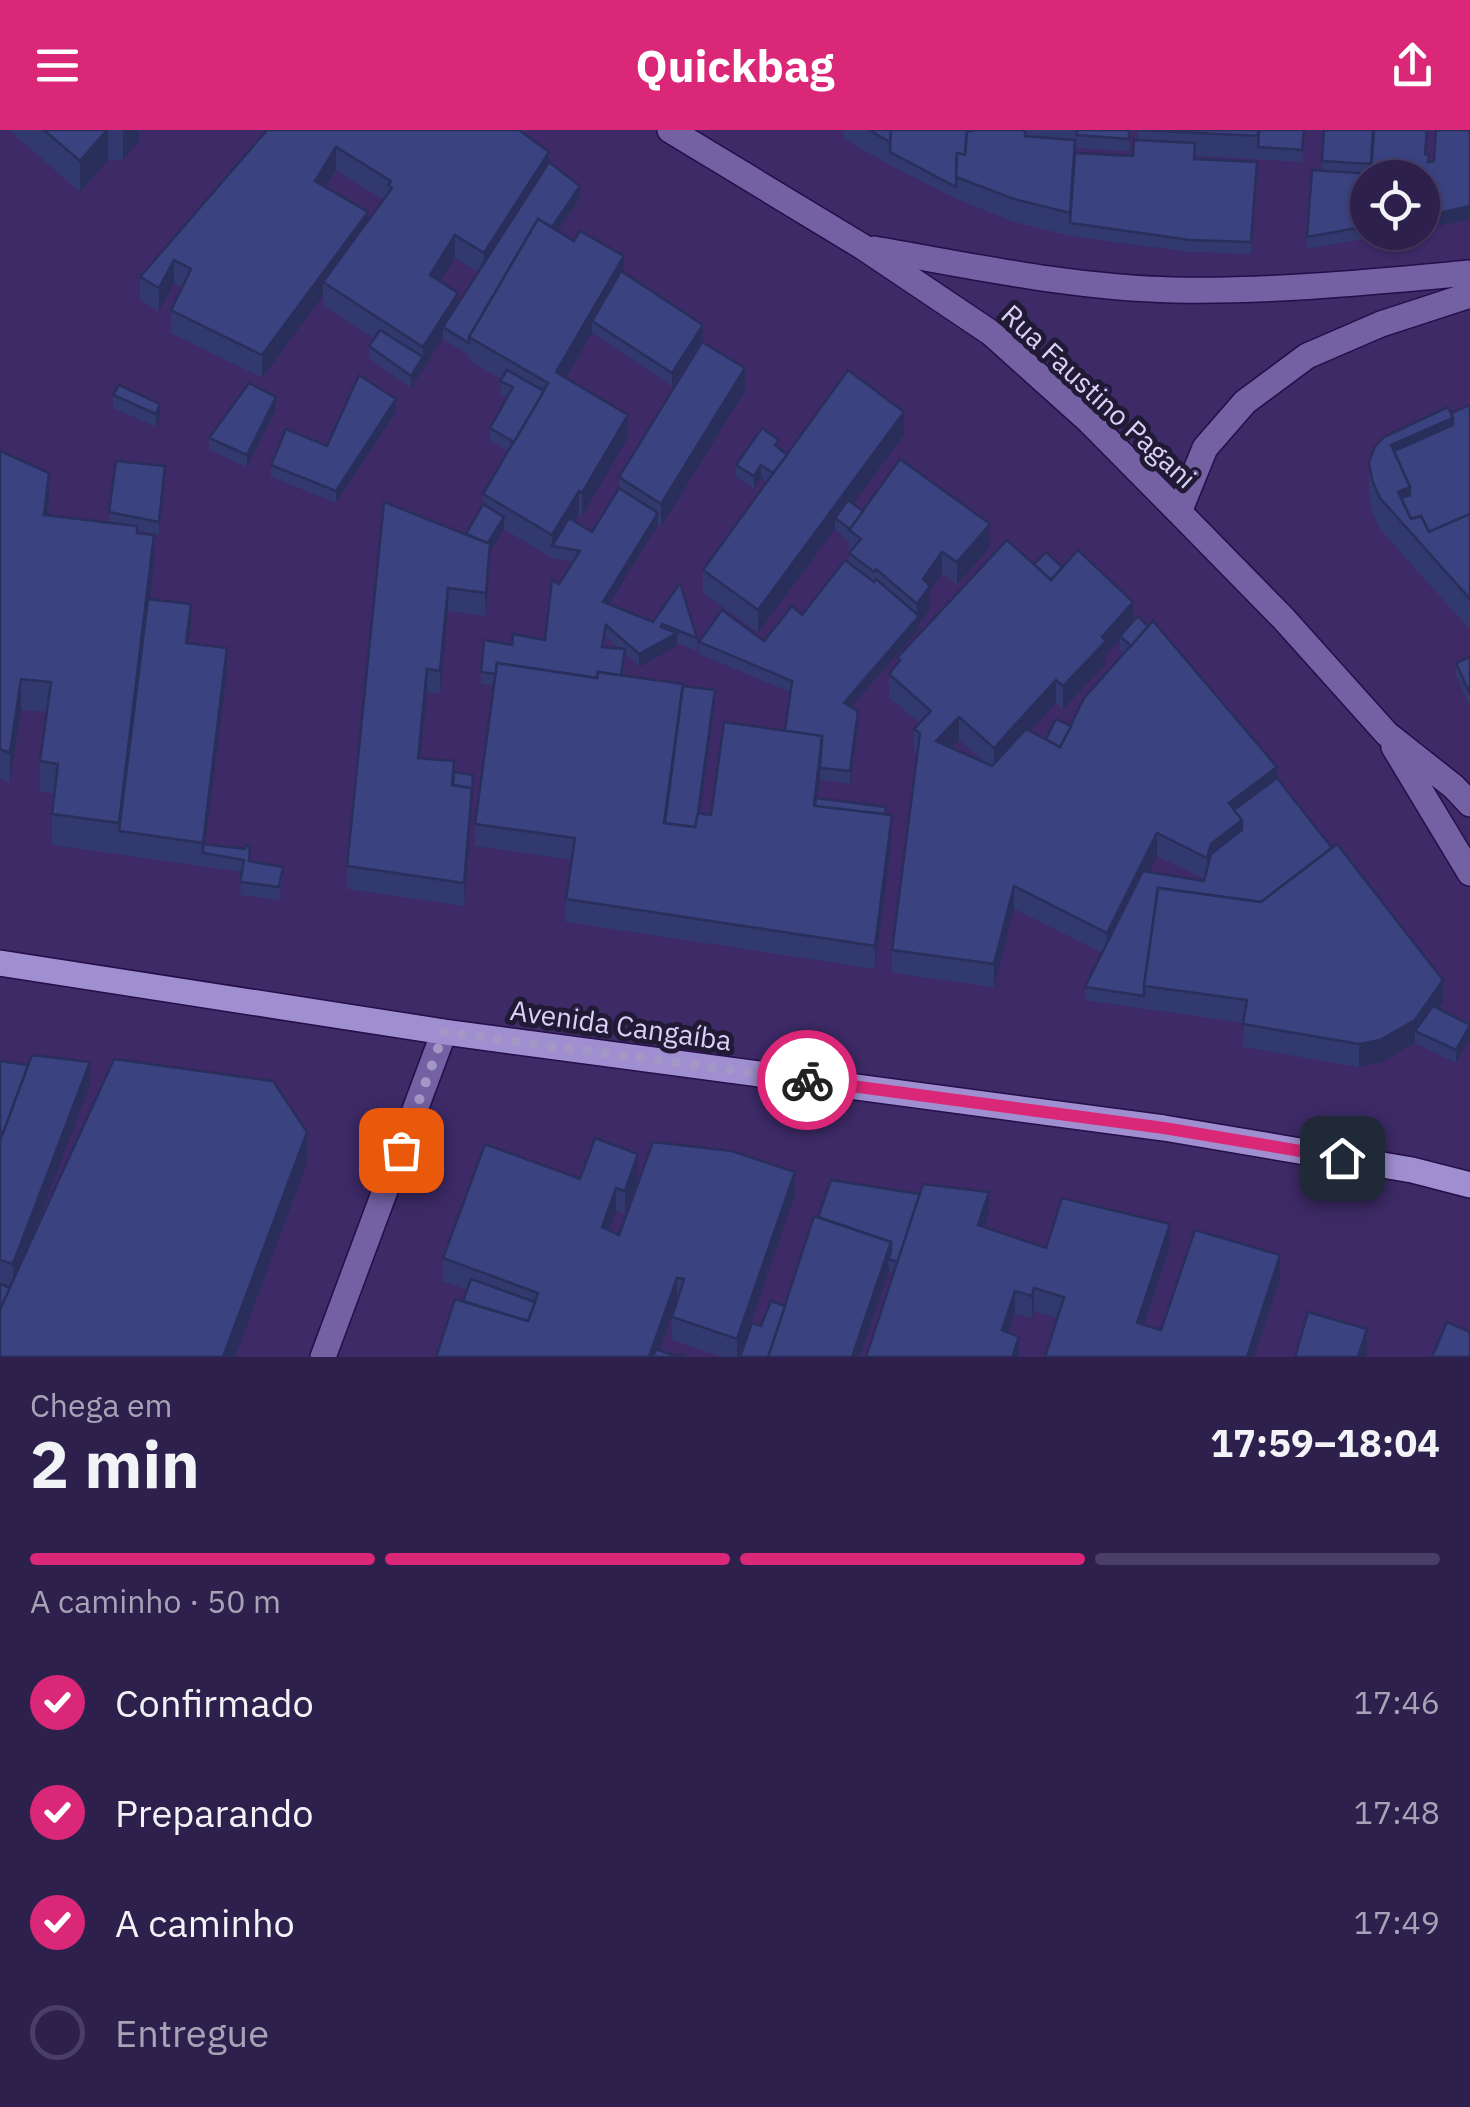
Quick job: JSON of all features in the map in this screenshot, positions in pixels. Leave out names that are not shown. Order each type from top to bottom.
[{"type":"main road","name":"Avenida Cangaíba","points":[[0,963],[444,1032],[1164,1128],[1412,1170],[1470,1185]]},
{"type":"street","name":"Rua Faustino Pagani","points":[[670,130],[862,247],[991,333],[1088,420],[1179,512],[1283,618],[1387,734],[1470,804]]},
{"type":"street","points":[[862,247],[1062,281],[1171,290],[1258,290],[1470,273]]},
{"type":"street","points":[[1179,512],[1205,448],[1245,402],[1307,356],[1381,324],[1470,296]]},
{"type":"street","name":"Rua Faustino Pagani","points":[[1387,734],[1470,873]]},
{"type":"street","points":[[323,1357],[444,1032]]},
{"type":"building","points":[[44,130],[107,130],[80,161]]},
{"type":"building","points":[[267,130],[519,130],[549,152],[484,253],[455,235],[430,275],[458,293],[423,347],[323,282],[392,188],[388,185],[391,181],[336,147],[315,181],[368,212],[262,355],[171,310],[191,269],[174,260],[159,288],[140,277]]},
{"type":"building","points":[[869,130],[891,130],[890,142]]},
{"type":"building","points":[[891,130],[975,130],[967,132],[965,155],[957,153],[956,187],[890,152]]},
{"type":"building","points":[[1025,130],[1025,136],[1075,140],[1070,213],[1014,199],[956,177],[957,153],[965,155],[967,132]]},
{"type":"building","points":[[1077,130],[1129,130],[1129,139],[1077,135]]},
{"type":"building","points":[[1139,130],[1258,130],[1258,136]]},
{"type":"building","points":[[1259,130],[1304,130],[1302,150],[1258,147]]},
{"type":"building","points":[[1324,130],[1373,130],[1371,160],[1322,161]]},
{"type":"building","points":[[1374,130],[1427,130],[1425,154],[1429,155],[1428,160],[1372,160]]},
{"type":"building","points":[[1436,130],[1470,130],[1470,206],[1440,213],[1440,160],[1434,160]]},
{"type":"building","points":[[1134,140],[1195,143],[1194,159],[1257,162],[1251,242],[1190,240],[1070,223],[1075,153],[1133,156]]},
{"type":"building","points":[[549,162],[580,186],[552,227],[538,219],[469,343],[443,327]]},
{"type":"building","points":[[1312,170],[1350,173],[1350,229],[1307,237]]},
{"type":"building","points":[[538,219],[574,241],[580,231],[624,256],[556,372],[628,415],[552,535],[483,494],[548,383],[469,337]]},
{"type":"building","points":[[621,271],[703,325],[672,373],[592,321]]},
{"type":"building","points":[[380,330],[423,357],[411,376],[369,346]]},
{"type":"building","points":[[702,342],[745,368],[661,504],[619,477]]},
{"type":"building","points":[[507,370],[544,391],[514,442],[490,428],[513,387],[500,381]]},
{"type":"building","points":[[848,370],[904,412],[758,610],[703,570]]},
{"type":"building","points":[[359,375],[396,399],[336,491],[271,465],[286,429],[327,446]]},
{"type":"building","points":[[249,383],[276,397],[247,455],[209,438]]},
{"type":"building","points":[[119,385],[160,404],[156,414],[113,395]]},
{"type":"building","points":[[1470,405],[1470,514],[1429,532],[1421,516],[1411,519],[1401,498],[1410,495],[1410,487],[1394,451],[1453,425],[1451,413]]},
{"type":"building","points":[[1448,407],[1453,418],[1391,445],[1410,487],[1398,492],[1411,519],[1421,516],[1429,532],[1470,514],[1470,599],[1380,498],[1369,462],[1375,446],[1384,437]]},
{"type":"building","points":[[762,428],[779,440],[775,445],[787,455],[773,473],[761,465],[754,476],[736,465]]},
{"type":"building","points":[[0,451],[49,473],[44,515],[137,526],[137,533],[154,535],[119,823],[52,814],[58,764],[40,761],[51,682],[21,679],[10,753],[0,749]]},
{"type":"building","points":[[900,459],[990,524],[957,562],[942,552],[923,579],[930,586],[917,604],[876,569],[874,572],[849,553],[861,539],[849,530]]},
{"type":"building","points":[[116,461],[165,466],[159,522],[109,512]]},
{"type":"building","points":[[619,488],[658,513],[603,602],[653,622],[680,583],[697,638],[662,624],[661,627],[677,633],[639,654],[606,625],[602,647],[625,649],[621,676],[598,672],[597,678],[497,663],[496,674],[481,672],[484,640],[512,645],[513,634],[545,640],[552,580],[559,584],[580,551],[552,546],[569,518],[592,532]]},
{"type":"building","points":[[848,500],[863,511],[850,529],[835,518]]},
{"type":"building","points":[[384,502],[490,544],[486,593],[448,588],[440,671],[427,669],[418,758],[454,761],[452,785],[472,788],[464,883],[347,866]]},
{"type":"building","points":[[483,504],[504,517],[488,543],[466,534]]},
{"type":"building","points":[[1007,540],[1051,580],[1078,550],[1133,602],[1102,637],[1106,641],[1063,686],[1056,680],[994,748],[959,717],[936,741],[992,766],[1026,729],[1060,747],[1084,698],[1153,621],[1277,767],[1229,803],[1242,820],[1211,844],[1207,858],[1157,833],[1107,933],[1014,886],[994,964],[892,950],[920,733],[914,729],[931,711],[889,674],[900,660],[897,658]]},
{"type":"building","points":[[1046,552],[1062,567],[1051,580],[1034,564]]},
{"type":"building","points":[[845,560],[874,582],[876,579],[919,616],[844,703],[858,711],[850,771],[820,768],[822,736],[785,731],[792,681],[699,642],[722,610],[764,641],[792,606],[802,615]]},
{"type":"building","points":[[148,599],[191,604],[186,643],[227,648],[203,843],[119,831]]},
{"type":"building","points":[[1138,616],[1148,626],[1131,646],[1120,636]]},
{"type":"building","points":[[1470,657],[1470,694],[1456,663]]},
{"type":"building","points":[[497,663],[597,678],[598,672],[683,684],[664,823],[695,827],[697,813],[711,815],[724,722],[822,736],[814,805],[892,815],[875,946],[566,899],[575,838],[475,824]]},
{"type":"building","points":[[683,686],[715,690],[695,827],[665,823]]},
{"type":"building","points":[[1056,719],[1071,726],[1060,747],[1046,739]]},
{"type":"building","points":[[454,772],[473,775],[472,798],[472,788],[453,785]]},
{"type":"building","points":[[1277,778],[1332,848],[1261,902],[1158,888],[1144,996],[1085,987],[1143,871],[1204,881],[1211,854],[1242,830],[1242,820],[1234,810]]},
{"type":"building","points":[[816,798],[886,807],[885,814],[815,806]]},
{"type":"building","points":[[203,844],[245,849],[250,846],[249,861],[283,867],[279,887],[240,882],[244,860],[203,853]]},
{"type":"building","points":[[1337,844],[1443,980],[1415,1020],[1380,1040],[1359,1044],[1243,1024],[1247,1000],[1144,986],[1158,888],[1261,902]]},
{"type":"building","points":[[1433,1006],[1470,1025],[1456,1050],[1415,1031]]},
{"type":"building","points":[[32,1055],[90,1062],[13,1264],[0,1260],[0,1140]]},
{"type":"building","points":[[114,1059],[273,1081],[307,1132],[223,1357],[0,1357],[0,1309]]},
{"type":"building","points":[[0,1061],[28,1065],[3,1133],[0,1132]]},
{"type":"building","points":[[595,1138],[638,1154],[625,1191],[616,1188],[602,1227],[619,1235],[653,1142],[732,1151],[795,1172],[737,1339],[672,1317],[684,1279],[677,1278],[649,1357],[436,1357],[455,1299],[528,1321],[538,1293],[443,1258],[485,1144],[580,1179]]},
{"type":"building","points":[[831,1180],[920,1194],[898,1262],[888,1259],[891,1242],[818,1217]]},
{"type":"building","points":[[923,1184],[989,1192],[978,1225],[1046,1248],[1062,1198],[1170,1224],[1137,1323],[1161,1330],[1195,1230],[1280,1255],[1247,1357],[1045,1357],[1064,1297],[1034,1288],[1032,1296],[1015,1291],[1002,1330],[1019,1337],[1012,1357],[866,1357]]},
{"type":"building","points":[[814,1216],[891,1242],[852,1357],[768,1357]]},
{"type":"building","points":[[471,1279],[535,1302],[528,1321],[463,1301]]},
{"type":"building","points":[[0,1284],[10,1288],[0,1309]]},
{"type":"building","points":[[771,1301],[785,1306],[768,1357],[740,1357],[752,1323],[761,1326]]},
{"type":"building","points":[[1308,1312],[1367,1329],[1358,1357],[1295,1357]]},
{"type":"building","points":[[1447,1322],[1470,1332],[1470,1357],[1432,1357]]},
{"type":"building","points":[[656,1349],[678,1357],[653,1357]]},
{"type":"way so far","points":[[401,1150],[444,1032],[807,1080]]},
{"type":"route","points":[[807,1080],[1164,1128],[1342,1158]]}]
